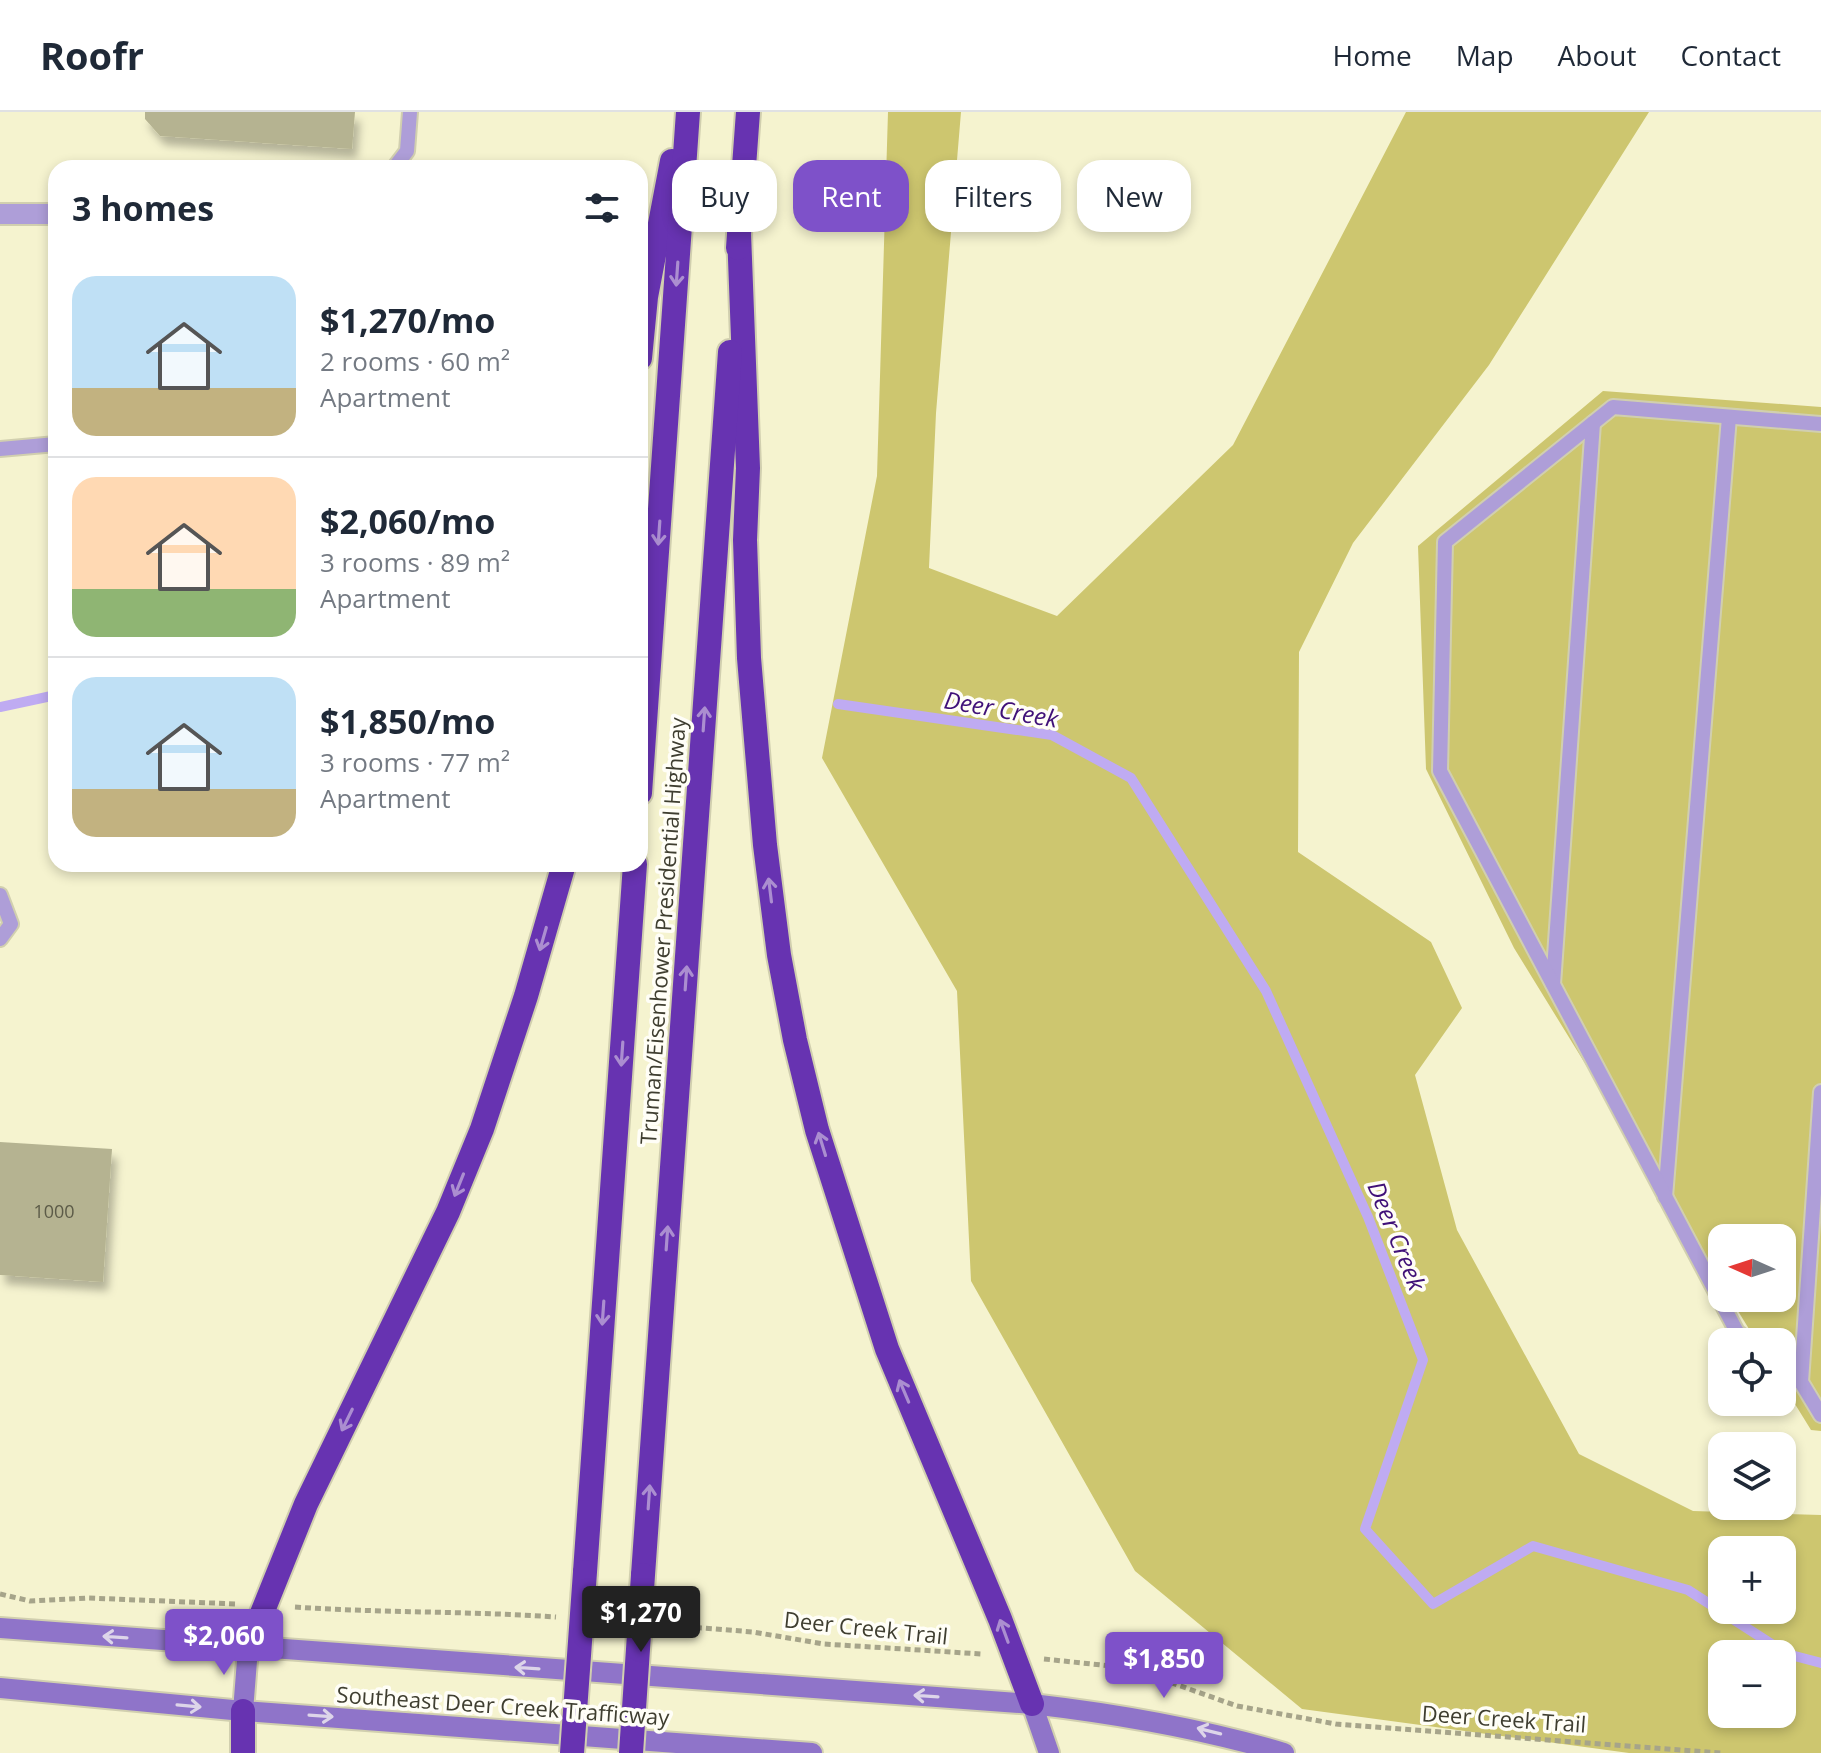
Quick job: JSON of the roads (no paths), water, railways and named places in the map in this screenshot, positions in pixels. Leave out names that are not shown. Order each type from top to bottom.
[{"type":"highway","points":[[648,286],[681,112]]},
{"type":"highway","name":"Truman/Eisenhower Presidential Highway","points":[[648,680],[688,112]]},
{"type":"highway","name":"Truman/Eisenhower Presidential Highway","points":[[631,1753],[748,112]]},
{"type":"highway","points":[[739,233],[748,468],[745,540],[749,658],[765,845],[792,1026],[817,1130],[887,1349],[1032,1704]]},
{"type":"highway","points":[[248,1648],[306,1504],[448,1212],[471,1156],[526,996],[562,872]]},
{"type":"highway","name":"Truman/Eisenhower Presidential Highway","points":[[572,1753],[634,872]]},
{"type":"highway","points":[[243,1711],[243,1753]]},
{"type":"street","points":[[0,214],[48,214]]},
{"type":"street","name":"Southeast Deer Creek Trafficway","points":[[0,1628],[1032,1704],[1133,1716],[1210,1731],[1284,1753]]},
{"type":"street","points":[[243,1711],[248,1648]]},
{"type":"street","name":"Southeast Deer Creek Trafficway","points":[[0,1688],[243,1711],[812,1753]]},
{"type":"street","points":[[1032,1704],[1049,1753]]},
{"type":"lane","points":[[400,160],[407,151],[410,112]]},
{"type":"lane","points":[[1735,1328],[1440,771],[1445,542],[1613,407],[1821,424]]},
{"type":"lane","points":[[1665,1197],[1729,417]]},
{"type":"lane","points":[[1553,985],[1593,423]]},
{"type":"lane","points":[[0,449],[48,445]]},
{"type":"lane","points":[[0,895],[11,924],[0,939]]},
{"type":"lane","points":[[1801,1382],[1821,1092]]},
{"type":"lane","points":[[1796,1378],[1821,1415]]},
{"type":"waterway","name":"Deer Creek","points":[[0,707],[48,697]]},
{"type":"waterway","name":"Deer Creek","points":[[838,704],[1052,735],[1131,778],[1266,991],[1368,1217],[1423,1360],[1365,1529],[1433,1604],[1533,1546],[1688,1590],[1787,1654],[1821,1663]]}]
